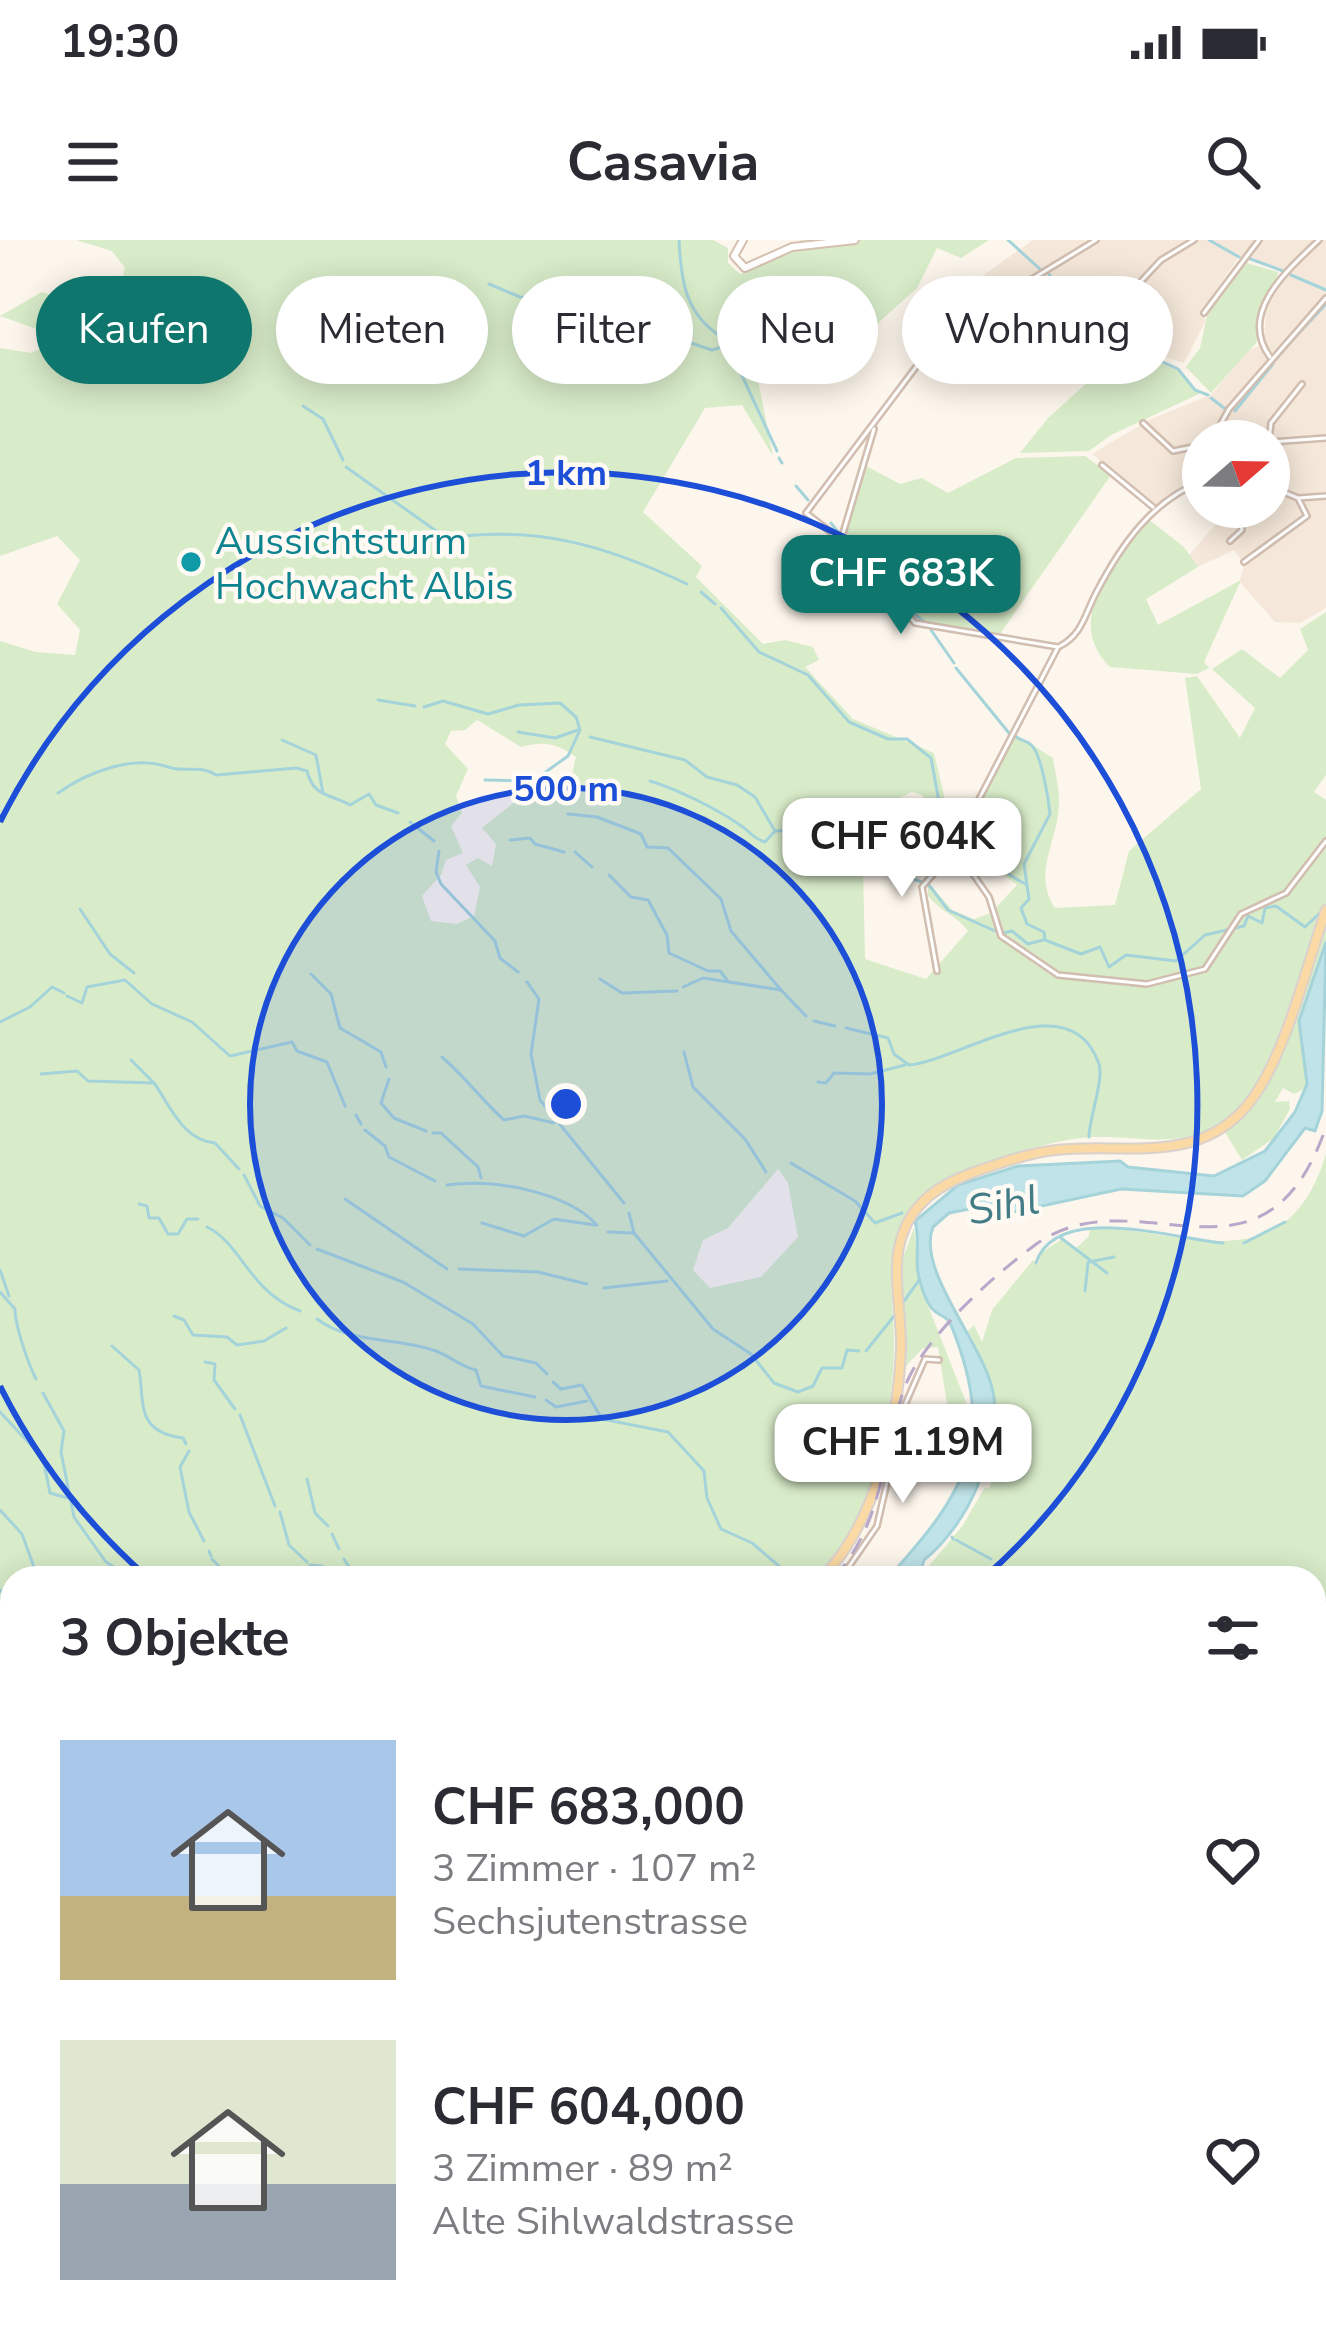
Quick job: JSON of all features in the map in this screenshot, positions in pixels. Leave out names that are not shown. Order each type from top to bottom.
[{"type":"main road","points":[[743,240],[734,256],[745,268],[792,247],[855,240]]},
{"type":"main road","points":[[832,1566],[858,1530],[876,1480],[899,1367],[897,1254],[917,1208],[953,1181],[1035,1154],[1169,1149],[1223,1127],[1249,1103],[1266,1075],[1326,910]]},
{"type":"street","points":[[1038,276],[1096,240]]},
{"type":"street","points":[[1146,276],[1161,260],[1194,240]]},
{"type":"street","points":[[1204,313],[1259,240]]},
{"type":"street","points":[[1271,358],[1260,334],[1267,298],[1318,240]]},
{"type":"street","points":[[1225,420],[1271,358],[1326,298]]},
{"type":"street","points":[[904,384],[806,513],[841,540],[915,623],[1058,647]]},
{"type":"street","points":[[1273,420],[1302,384]]},
{"type":"street","points":[[841,540],[877,422]]},
{"type":"street","points":[[1142,423],[1173,452],[1182,450]]},
{"type":"street","points":[[1290,441],[1326,438]]},
{"type":"street","points":[[1102,465],[1154,508]]},
{"type":"street","points":[[937,971],[921,894],[954,847],[1058,647],[1075,637],[1102,581],[1154,508],[1182,488]]},
{"type":"street","points":[[1290,494],[1326,496]]},
{"type":"street","points":[[1244,562],[1307,516],[1298,498]]},
{"type":"street","points":[[1229,541],[1241,528]]},
{"type":"street","points":[[954,847],[989,897],[1001,936],[1068,978],[1147,984],[1191,975],[1215,960],[1248,910],[1286,893],[1326,841]]},
{"type":"street","points":[[946,860],[961,861]]},
{"type":"street","points":[[849,1566],[877,1526],[907,1396],[925,1359],[939,1360]]},
{"type":"shaded area","points":[[1033,240],[1326,240],[1326,608],[1300,623],[1275,622],[1240,582],[1244,564],[1234,550],[1198,567],[1189,555],[1213,528],[1290,528],[1290,420],[1182,420],[1182,491],[1154,506],[1092,454],[1149,420],[1212,394],[1248,350],[1264,344],[1266,308],[1285,272],[1239,257],[1202,310],[1206,320],[1184,363],[1173,360],[1173,276],[982,276]]},
{"type":"green space","points":[[76,240],[713,240],[728,248],[728,263],[740,274],[796,250],[801,240],[989,240],[961,258],[937,248],[923,276],[902,276],[902,301],[878,323],[878,276],[717,276],[717,384],[759,384],[773,456],[742,405],[705,408],[643,512],[702,566],[696,577],[763,644],[785,640],[813,647],[819,660],[805,667],[853,719],[934,753],[954,837],[945,838],[922,795],[912,792],[899,798],[911,824],[899,852],[891,836],[862,823],[848,852],[863,867],[865,959],[926,979],[968,931],[928,896],[928,882],[952,910],[974,919],[991,913],[1017,885],[958,839],[1015,734],[1053,758],[1059,806],[1046,882],[1055,908],[1115,905],[1129,851],[1201,789],[1185,678],[1197,676],[1240,738],[1255,708],[1212,669],[1242,649],[1280,678],[1308,650],[1300,629],[1326,612],[1326,775],[1314,792],[1326,800],[1326,942],[1299,1021],[1306,1088],[1294,1094],[1283,1088],[1275,1102],[1289,1101],[1290,1109],[1274,1138],[1242,1160],[1220,1124],[1174,1139],[1079,1138],[966,1171],[914,1205],[902,1223],[892,1261],[893,1377],[883,1440],[864,1502],[825,1566],[0,1566],[0,641],[36,652],[75,655],[80,630],[57,604],[80,560],[57,536],[0,556],[0,348],[36,351],[36,384],[252,384],[252,276],[123,276],[125,268],[112,251]],"holes":[[[477,720],[521,747],[550,744],[576,757],[569,787],[546,777],[482,828],[496,844],[492,866],[478,858],[466,865],[480,887],[474,916],[457,924],[431,921],[422,896],[441,875],[446,860],[463,853],[451,826],[462,813],[456,796],[468,769],[445,744],[451,731],[465,730]],[[778,1169],[788,1183],[798,1237],[761,1277],[710,1288],[693,1270],[703,1240],[728,1228]]]},
{"type":"green space","points":[[1243,262],[1278,272],[1277,278],[1257,316],[1257,342],[1211,393],[1186,367],[1200,348],[1208,312]]},
{"type":"green space","points":[[36,295],[36,329],[0,316]]},
{"type":"green space","points":[[1173,368],[1199,394],[1111,435],[1089,451],[1020,453],[1048,418],[1086,384],[1173,384]]},
{"type":"green space","points":[[1085,456],[1111,475],[1000,634],[928,624],[889,590],[847,541],[845,533],[866,466],[900,484],[922,478],[948,493],[1016,458]]},
{"type":"green space","points":[[1148,519],[1184,547],[1198,567],[1146,599],[1158,625],[1241,580],[1204,662],[1209,668],[1197,674],[1110,667],[1096,648],[1091,629],[1099,591]]},
{"type":"green space","points":[[1326,1154],[1326,1566],[929,1566],[963,1525],[985,1487],[989,1489],[995,1472],[989,1469],[995,1431],[993,1398],[968,1331],[974,1325],[982,1342],[992,1310],[1033,1260],[1038,1264],[1042,1252],[1062,1239],[1074,1250],[1089,1236],[1090,1227],[1198,1240],[1260,1235],[1286,1221],[1308,1195]]},
{"type":"green space","points":[[914,1228],[921,1288],[975,1425],[962,1474],[948,1461],[952,1436],[938,1347],[923,1348],[906,1366],[901,1263]]},
{"type":"water","name":"Sihl","points":[[1326,942],[1322,1111],[1315,1131],[1305,1128],[1265,1181],[1243,1196],[1121,1189],[1004,1214],[969,1209],[949,1213],[933,1227],[934,1266],[989,1378],[995,1410],[993,1432],[985,1466],[962,1517],[922,1566],[899,1566],[954,1492],[972,1436],[966,1370],[950,1323],[930,1306],[921,1285],[915,1221],[958,1185],[1018,1166],[1120,1161],[1128,1167],[1214,1176],[1265,1151],[1295,1112],[1307,1084],[1299,1021]]},
{"type":"waterway","points":[[679,240],[681,270],[693,308],[725,339],[777,451]]},
{"type":"waterway","points":[[1008,240],[1041,270]]},
{"type":"waterway","points":[[1209,240],[1239,257]]},
{"type":"waterway","points":[[1248,258],[1283,271]]},
{"type":"waterway","points":[[1291,275],[1326,290]]},
{"type":"waterway","points":[[489,284],[520,297],[552,299],[618,332],[658,332],[717,348]]},
{"type":"waterway","points":[[1302,330],[1325,305]]},
{"type":"waterway","points":[[1274,361],[1300,332]]},
{"type":"waterway","points":[[1235,411],[1273,364]]},
{"type":"waterway","points":[[1173,367],[1195,390],[1208,395]]},
{"type":"waterway","points":[[1211,398],[1224,408]]},
{"type":"waterway","points":[[303,406],[323,419],[343,460]]},
{"type":"waterway","points":[[779,458],[782,463]]},
{"type":"waterway","points":[[346,467],[446,538],[511,534],[571,542],[629,559],[687,584]]},
{"type":"waterway","points":[[796,486],[808,500]]},
{"type":"waterway","points":[[831,523],[838,532]]},
{"type":"waterway","points":[[701,592],[715,604]]},
{"type":"waterway","points":[[890,593],[924,622]]},
{"type":"waterway","points":[[721,608],[759,652],[808,675],[849,722],[888,739],[907,739],[931,758],[940,807],[952,834]]},
{"type":"waterway","points":[[931,630],[954,663]]},
{"type":"waterway","points":[[956,668],[1009,733]]},
{"type":"waterway","points":[[378,700],[415,706]]},
{"type":"waterway","points":[[424,707],[443,701],[488,714],[519,705],[560,703],[576,717],[580,730]]},
{"type":"waterway","points":[[518,732],[555,738],[578,730]]},
{"type":"waterway","points":[[485,780],[533,781],[568,756],[579,732]]},
{"type":"waterway","points":[[1015,736],[1034,749],[1048,800],[1050,814],[1024,864],[1029,899],[1021,908],[1027,924],[1044,932],[1045,940],[1081,954],[1100,947],[1109,967],[1126,955],[1176,961],[1205,935],[1244,926],[1248,916],[1262,923],[1265,908],[1276,906],[1305,927],[1320,913]]},
{"type":"waterway","points":[[590,737],[685,760],[707,777],[737,785],[755,797],[775,831],[796,830],[838,850],[852,865],[883,869]]},
{"type":"waterway","points":[[282,740],[316,755],[323,793]]},
{"type":"waterway","points":[[58,793],[97,772],[126,764],[216,775],[296,768],[307,771],[323,794],[350,805],[369,794],[376,805],[398,813]]},
{"type":"waterway","points":[[650,781],[709,806],[765,842],[775,831]]},
{"type":"waterway","points":[[568,814],[597,817],[641,834],[647,847],[668,848],[721,899],[731,931],[781,990]]},
{"type":"waterway","points":[[410,822],[434,841]]},
{"type":"waterway","points":[[961,836],[1026,884]]},
{"type":"waterway","points":[[510,840],[530,838],[535,844],[564,852]]},
{"type":"waterway","points":[[439,851],[436,872],[441,884],[495,941],[500,958],[518,972]]},
{"type":"waterway","points":[[575,852],[592,867]]},
{"type":"waterway","points":[[895,873],[922,882]]},
{"type":"waterway","points":[[609,875],[631,897],[648,900],[667,935],[669,953],[708,971],[720,971],[727,980]]},
{"type":"waterway","points":[[929,885],[948,910],[995,931]]},
{"type":"waterway","points":[[80,909],[110,954],[134,973]]},
{"type":"waterway","points":[[1003,933],[1012,931],[1028,944],[1043,940]]},
{"type":"waterway","points":[[311,974],[331,994],[340,1028],[381,1052],[386,1067]]},
{"type":"waterway","points":[[683,987],[703,978],[781,990],[806,1016]]},
{"type":"waterway","points":[[600,979],[622,993],[677,991]]},
{"type":"waterway","points":[[67,996],[82,1003],[87,987],[125,980],[152,1004],[192,1022],[230,1056],[292,1042],[297,1051],[327,1062],[345,1106]]},
{"type":"waterway","points":[[527,982],[539,999],[531,1054],[540,1100],[624,1203]]},
{"type":"waterway","points":[[0,1022],[30,1007],[52,987],[64,993]]},
{"type":"waterway","points":[[814,1021],[835,1026]]},
{"type":"waterway","points":[[846,1028],[888,1038],[894,1054],[909,1065],[1012,1032],[1039,1026],[1064,1028],[1085,1040],[1099,1064],[1089,1137]]},
{"type":"waterway","points":[[684,1052],[693,1087],[745,1139],[766,1172]]},
{"type":"waterway","points":[[442,1057],[504,1120],[524,1116],[554,1123]]},
{"type":"waterway","points":[[131,1060],[154,1083]]},
{"type":"waterway","points":[[818,1082],[826,1083],[834,1073],[870,1074],[905,1065]]},
{"type":"waterway","points":[[41,1074],[77,1071],[88,1081],[154,1083],[185,1128],[215,1143],[239,1169]]},
{"type":"waterway","points":[[389,1079],[381,1103],[394,1118],[426,1131]]},
{"type":"waterway","points":[[356,1115],[361,1124]]},
{"type":"waterway","points":[[365,1130],[385,1146],[389,1157],[435,1181]]},
{"type":"waterway","points":[[433,1133],[441,1133],[478,1167],[481,1178]]},
{"type":"waterway","points":[[791,1163],[855,1201],[875,1223],[902,1213]]},
{"type":"waterway","points":[[244,1175],[260,1206],[283,1218],[310,1245]]},
{"type":"waterway","points":[[447,1185],[526,1190],[566,1203],[597,1225]]},
{"type":"waterway","points":[[345,1199],[447,1269]]},
{"type":"waterway","points":[[139,1204],[147,1206],[149,1218],[159,1218],[168,1234],[178,1234],[187,1219],[198,1219]]},
{"type":"waterway","points":[[629,1213],[634,1233]]},
{"type":"waterway","points":[[482,1223],[524,1236],[554,1219],[595,1225]]},
{"type":"waterway","points":[[1244,1243],[1285,1222]]},
{"type":"waterway","points":[[207,1227],[269,1292],[300,1311]]},
{"type":"waterway","name":"Sihl","points":[[1036,1263],[1048,1244],[1067,1233],[1092,1228],[1223,1243]]},
{"type":"waterway","points":[[608,1232],[634,1233],[713,1329],[751,1354],[774,1383],[798,1392],[813,1386],[822,1368],[842,1368],[847,1350],[859,1351]]},
{"type":"waterway","points":[[1061,1238],[1107,1273]]},
{"type":"waterway","points":[[317,1249],[403,1282],[473,1324],[503,1356],[536,1363],[547,1374]]},
{"type":"waterway","points":[[1089,1262],[1114,1257]]},
{"type":"waterway","points":[[1085,1291],[1088,1263]]},
{"type":"waterway","points":[[459,1269],[538,1272],[587,1284]]},
{"type":"waterway","points":[[0,1270],[9,1296]]},
{"type":"waterway","points":[[904,1301],[920,1279]]},
{"type":"waterway","points":[[604,1288],[667,1281]]},
{"type":"waterway","points":[[0,1292],[15,1309],[36,1379]]},
{"type":"waterway","points":[[174,1316],[184,1320],[193,1335],[227,1337],[237,1345],[264,1341],[286,1328]]},
{"type":"waterway","points":[[866,1351],[894,1316]]},
{"type":"waterway","points":[[317,1319],[344,1333],[433,1350],[476,1370],[481,1386],[535,1397]]},
{"type":"waterway","points":[[112,1346],[139,1370],[149,1422],[167,1435],[183,1438],[186,1444]]},
{"type":"waterway","points":[[205,1362],[215,1364],[214,1380],[235,1409]]},
{"type":"waterway","points":[[553,1382],[561,1389],[582,1385],[602,1419],[668,1432],[704,1471],[707,1498],[721,1529],[752,1543],[779,1566]]},
{"type":"waterway","points":[[43,1393],[64,1431],[61,1452],[74,1517],[112,1566]]},
{"type":"waterway","points":[[546,1400],[556,1407],[587,1401]]},
{"type":"waterway","points":[[0,1412],[43,1458],[50,1493],[71,1499]]},
{"type":"waterway","points":[[240,1415],[275,1506]]},
{"type":"waterway","points":[[189,1451],[180,1467],[189,1512],[204,1541]]},
{"type":"waterway","points":[[307,1479],[315,1513],[328,1526]]},
{"type":"waterway","points":[[0,1510],[22,1534],[34,1566]]},
{"type":"waterway","points":[[280,1512],[289,1545],[307,1562]]},
{"type":"waterway","points":[[332,1534],[339,1549]]},
{"type":"waterway","points":[[956,1540],[991,1559]]},
{"type":"waterway","points":[[209,1551],[211,1556]]},
{"type":"waterway","points":[[212,1559],[219,1566]]},
{"type":"waterway","points":[[344,1559],[348,1566]]},
{"type":"waterway","points":[[310,1565],[322,1566]]},
{"type":"railway","points":[[843,1566],[873,1508],[897,1410],[915,1366],[944,1327],[981,1290],[1035,1245],[1074,1226],[1115,1221],[1233,1225],[1268,1212],[1300,1181],[1326,1127]]},
{"type":"place","name":"Aussichtsturm Hochwacht Albis","points":[[191,562]]}]
